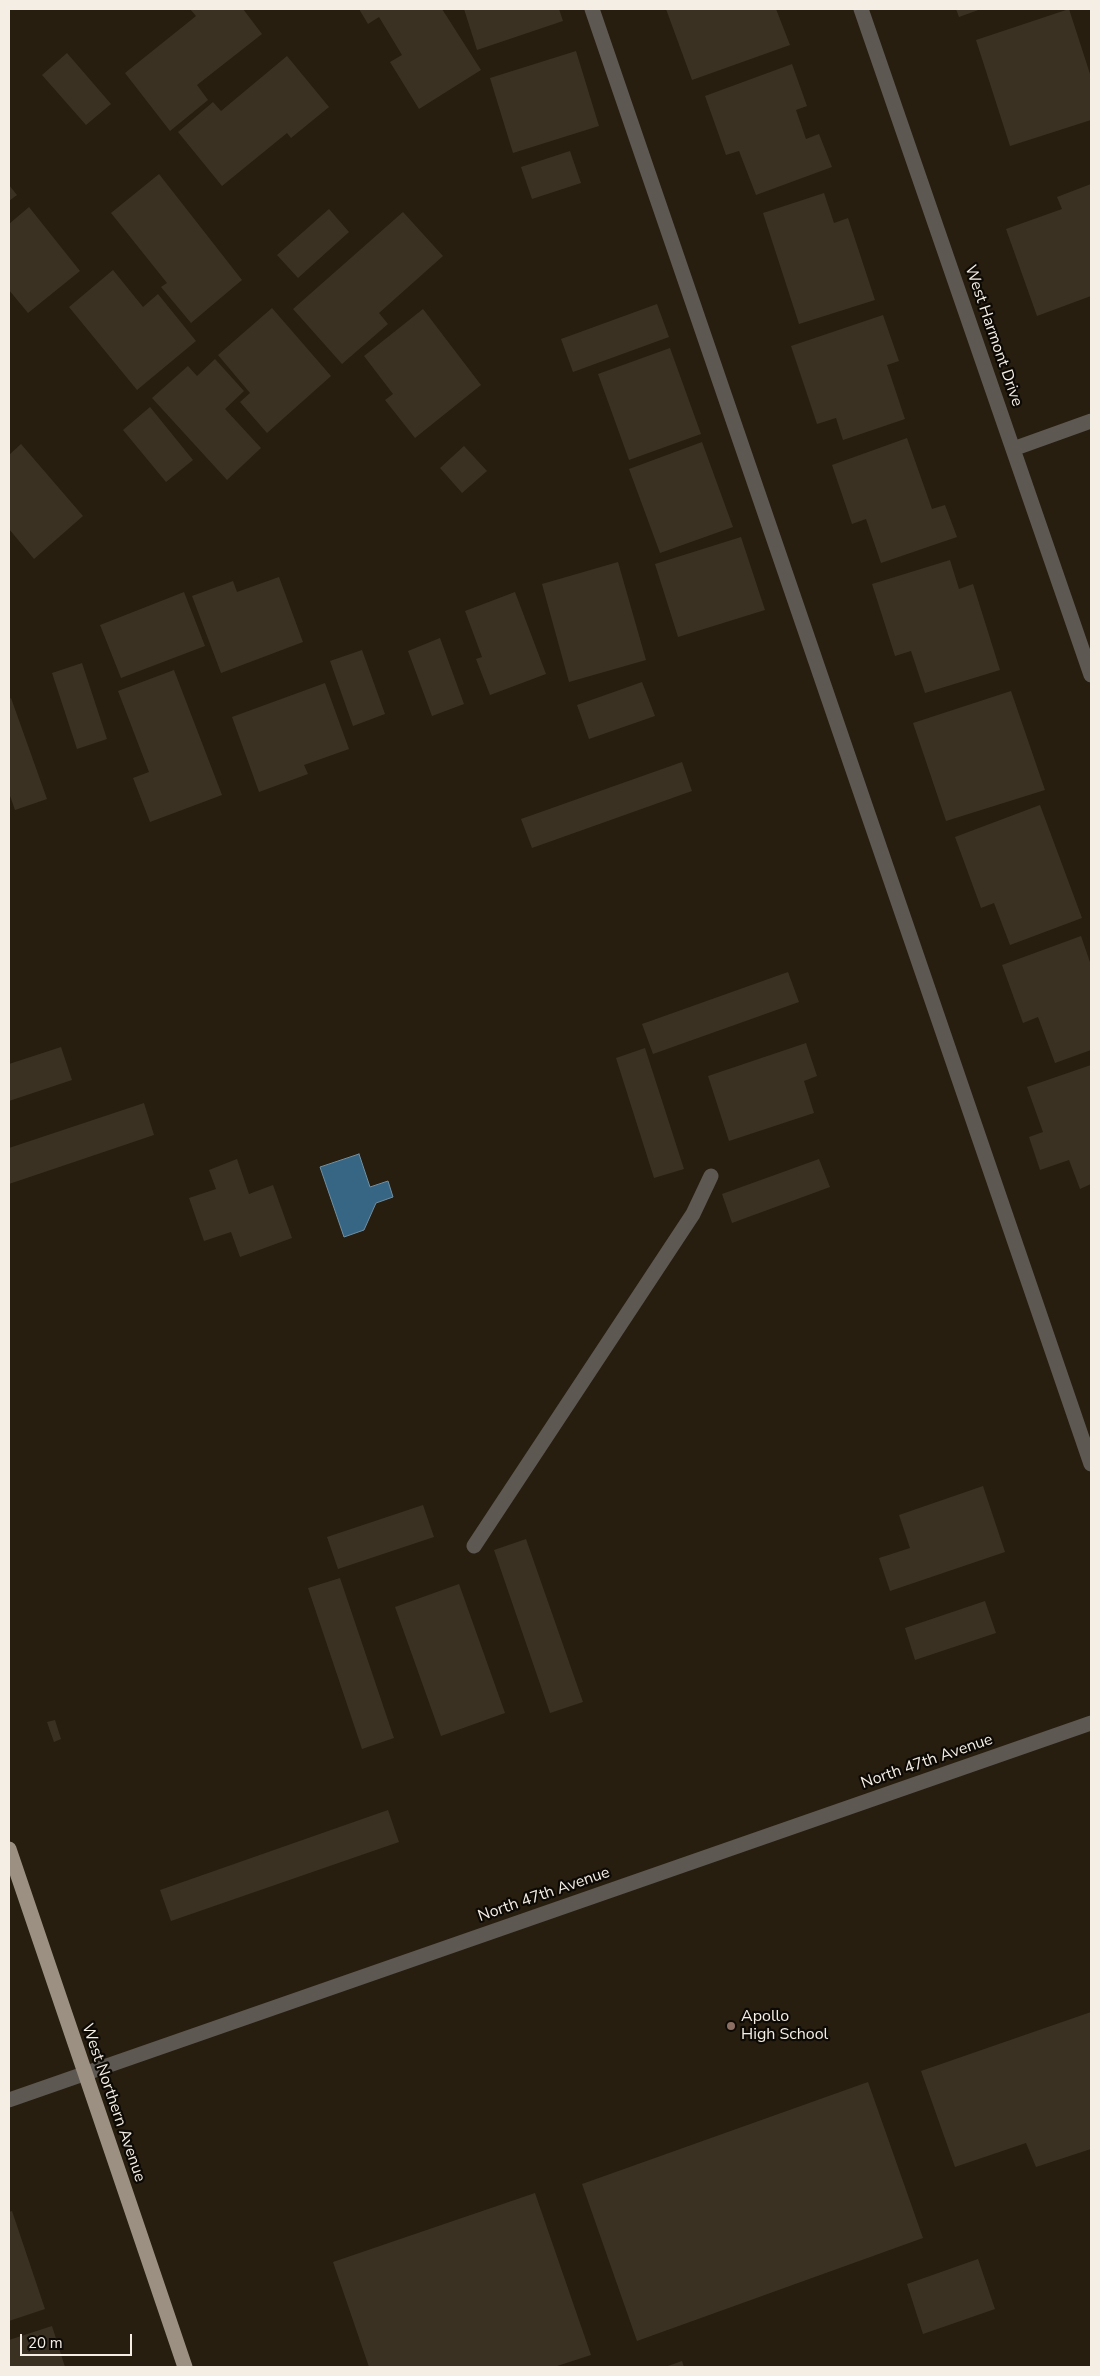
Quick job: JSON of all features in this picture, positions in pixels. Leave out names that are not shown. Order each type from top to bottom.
[{"type":"main road","name":"West Northern Avenue","points":[[9,1849],[185,2367]]},
{"type":"street","points":[[592,9],[1091,1464]]},
{"type":"street","name":"West Harmont Drive","points":[[861,9],[1091,675]]},
{"type":"street","points":[[1013,449],[1091,421]]},
{"type":"street","points":[[474,1546],[693,1214],[711,1176]]},
{"type":"street","name":"North 47th Avenue","points":[[9,2100],[1091,1723]]},
{"type":"water","points":[[359,1154],[370,1187],[388,1181],[393,1197],[376,1203],[364,1230],[344,1237],[320,1167]]},
{"type":"building","points":[[190,9],[243,9],[262,34],[197,85],[208,100],[170,131],[125,73],[196,16]]},
{"type":"building","points":[[359,9],[442,9],[481,70],[419,109],[390,62],[402,55],[379,17],[368,24]]},
{"type":"building","points":[[464,9],[559,9],[563,21],[477,50]]},
{"type":"building","points":[[666,9],[776,9],[790,45],[692,80]]},
{"type":"building","points":[[956,9],[981,9],[959,17]]},
{"type":"building","points":[[1069,9],[1091,77],[1091,120],[1010,146],[976,40]]},
{"type":"building","points":[[576,51],[599,126],[513,153],[490,78]]},
{"type":"building","points":[[67,53],[111,104],[86,125],[42,75]]},
{"type":"building","points":[[287,56],[329,107],[291,138],[287,133],[222,186],[178,132],[213,102],[221,111]]},
{"type":"building","points":[[792,64],[807,106],[796,110],[806,139],[819,134],[832,167],[756,195],[739,151],[726,155],[705,96]]},
{"type":"building","points":[[570,151],[581,183],[532,199],[521,167]]},
{"type":"building","points":[[159,174],[242,280],[191,323],[161,287],[167,283],[111,213]]},
{"type":"building","points":[[1091,184],[1091,296],[1037,316],[1006,229],[1062,209],[1057,197]]},
{"type":"building","points":[[9,185],[17,195],[9,201]]},
{"type":"building","points":[[824,193],[834,223],[848,218],[875,300],[799,324],[763,213]]},
{"type":"building","points":[[29,207],[80,271],[28,313],[9,290],[9,224]]},
{"type":"building","points":[[329,209],[349,232],[298,278],[277,255]]},
{"type":"building","points":[[403,212],[443,256],[379,313],[388,324],[342,364],[293,309]]},
{"type":"building","points":[[113,270],[143,307],[158,294],[196,341],[137,390],[69,307]]},
{"type":"building","points":[[657,304],[669,337],[573,372],[561,339]]},
{"type":"building","points":[[272,308],[331,376],[267,433],[240,402],[250,393],[218,355]]},
{"type":"building","points":[[423,309],[481,385],[415,438],[385,400],[393,394],[364,356]]},
{"type":"building","points":[[883,315],[899,361],[887,365],[905,419],[843,440],[836,418],[817,424],[791,346]]},
{"type":"building","points":[[670,348],[701,434],[629,460],[598,374]]},
{"type":"building","points":[[215,359],[244,391],[225,409],[261,448],[227,480],[152,398],[188,366],[197,376]]},
{"type":"building","points":[[150,407],[193,460],[166,482],[123,430]]},
{"type":"building","points":[[907,438],[932,509],[945,505],[957,537],[881,563],[866,519],[852,524],[832,465]]},
{"type":"building","points":[[702,442],[733,527],[660,553],[629,469]]},
{"type":"building","points":[[21,444],[83,516],[34,559],[9,529],[9,455]]},
{"type":"building","points":[[464,446],[487,471],[462,493],[440,468]]},
{"type":"building","points":[[741,537],[765,610],[678,637],[655,564]]},
{"type":"building","points":[[950,560],[959,589],[973,584],[1000,670],[925,693],[911,651],[895,656],[872,584]]},
{"type":"building","points":[[618,562],[646,660],[569,682],[542,584]]},
{"type":"building","points":[[279,577],[303,642],[221,673],[192,596],[233,581],[237,592]]},
{"type":"building","points":[[184,592],[205,646],[121,678],[100,625]]},
{"type":"building","points":[[515,592],[546,674],[490,695],[476,659],[482,657],[465,611]]},
{"type":"building","points":[[440,638],[464,704],[432,716],[408,651]]},
{"type":"building","points":[[362,650],[385,714],[353,726],[330,661]]},
{"type":"building","points":[[82,663],[107,739],[77,749],[52,673]]},
{"type":"building","points":[[174,670],[222,795],[150,822],[133,778],[149,772],[118,691]]},
{"type":"building","points":[[642,682],[655,716],[589,739],[577,705]]},
{"type":"building","points":[[325,683],[349,749],[304,765],[308,774],[259,792],[232,717]]},
{"type":"building","points":[[1011,691],[1045,790],[946,821],[913,723]]},
{"type":"building","points":[[11,698],[47,799],[15,810],[9,793],[9,699]]},
{"type":"building","points":[[682,762],[692,791],[532,848],[521,819]]},
{"type":"building","points":[[1040,805],[1082,918],[1010,945],[994,903],[981,908],[955,837]]},
{"type":"building","points":[[1081,936],[1091,965],[1091,1050],[1055,1063],[1038,1017],[1023,1023],[1002,965]]},
{"type":"building","points":[[788,972],[799,1002],[653,1054],[642,1024]]},
{"type":"building","points":[[806,1043],[817,1076],[804,1081],[814,1113],[729,1141],[708,1076]]},
{"type":"building","points":[[61,1047],[72,1080],[9,1101],[9,1064]]},
{"type":"building","points":[[645,1048],[684,1169],[654,1178],[616,1058]]},
{"type":"building","points":[[1091,1065],[1091,1184],[1080,1189],[1069,1160],[1040,1170],[1029,1137],[1043,1132],[1027,1087]]},
{"type":"building","points":[[144,1103],[154,1135],[9,1184],[9,1148]]},
{"type":"building","points":[[237,1159],[249,1194],[273,1185],[292,1238],[240,1257],[231,1232],[204,1241],[189,1198],[216,1189],[209,1170]]},
{"type":"building","points":[[819,1159],[830,1187],[732,1223],[722,1194]]},
{"type":"building","points":[[983,1486],[1005,1552],[890,1591],[879,1558],[910,1548],[899,1515]]},
{"type":"building","points":[[423,1505],[434,1537],[338,1569],[327,1537]]},
{"type":"building","points":[[526,1539],[583,1702],[550,1713],[494,1550]]},
{"type":"building","points":[[340,1578],[394,1738],[362,1749],[308,1588]]},
{"type":"building","points":[[459,1584],[505,1713],[441,1736],[395,1607]]},
{"type":"building","points":[[985,1601],[996,1633],[915,1660],[905,1628]]},
{"type":"building","points":[[55,1720],[61,1739],[54,1742],[47,1722]]},
{"type":"building","points":[[388,1810],[399,1842],[171,1921],[160,1890]]},
{"type":"building","points":[[1091,2012],[1091,2149],[1036,2167],[1026,2143],[955,2167],[921,2071]]},
{"type":"building","points":[[868,2082],[923,2238],[637,2341],[582,2184]]},
{"type":"building","points":[[535,2193],[591,2355],[554,2367],[369,2367],[333,2262]]},
{"type":"building","points":[[12,2211],[45,2309],[9,2321],[9,2212]]},
{"type":"building","points":[[978,2259],[995,2309],[923,2334],[907,2284]]},
{"type":"building","points":[[52,2326],[65,2367],[9,2367],[9,2340]]},
{"type":"building","points":[[682,2361],[684,2367],[665,2367]]},
{"type":"place","name":"Apollo High School","points":[[731,2026]]}]
